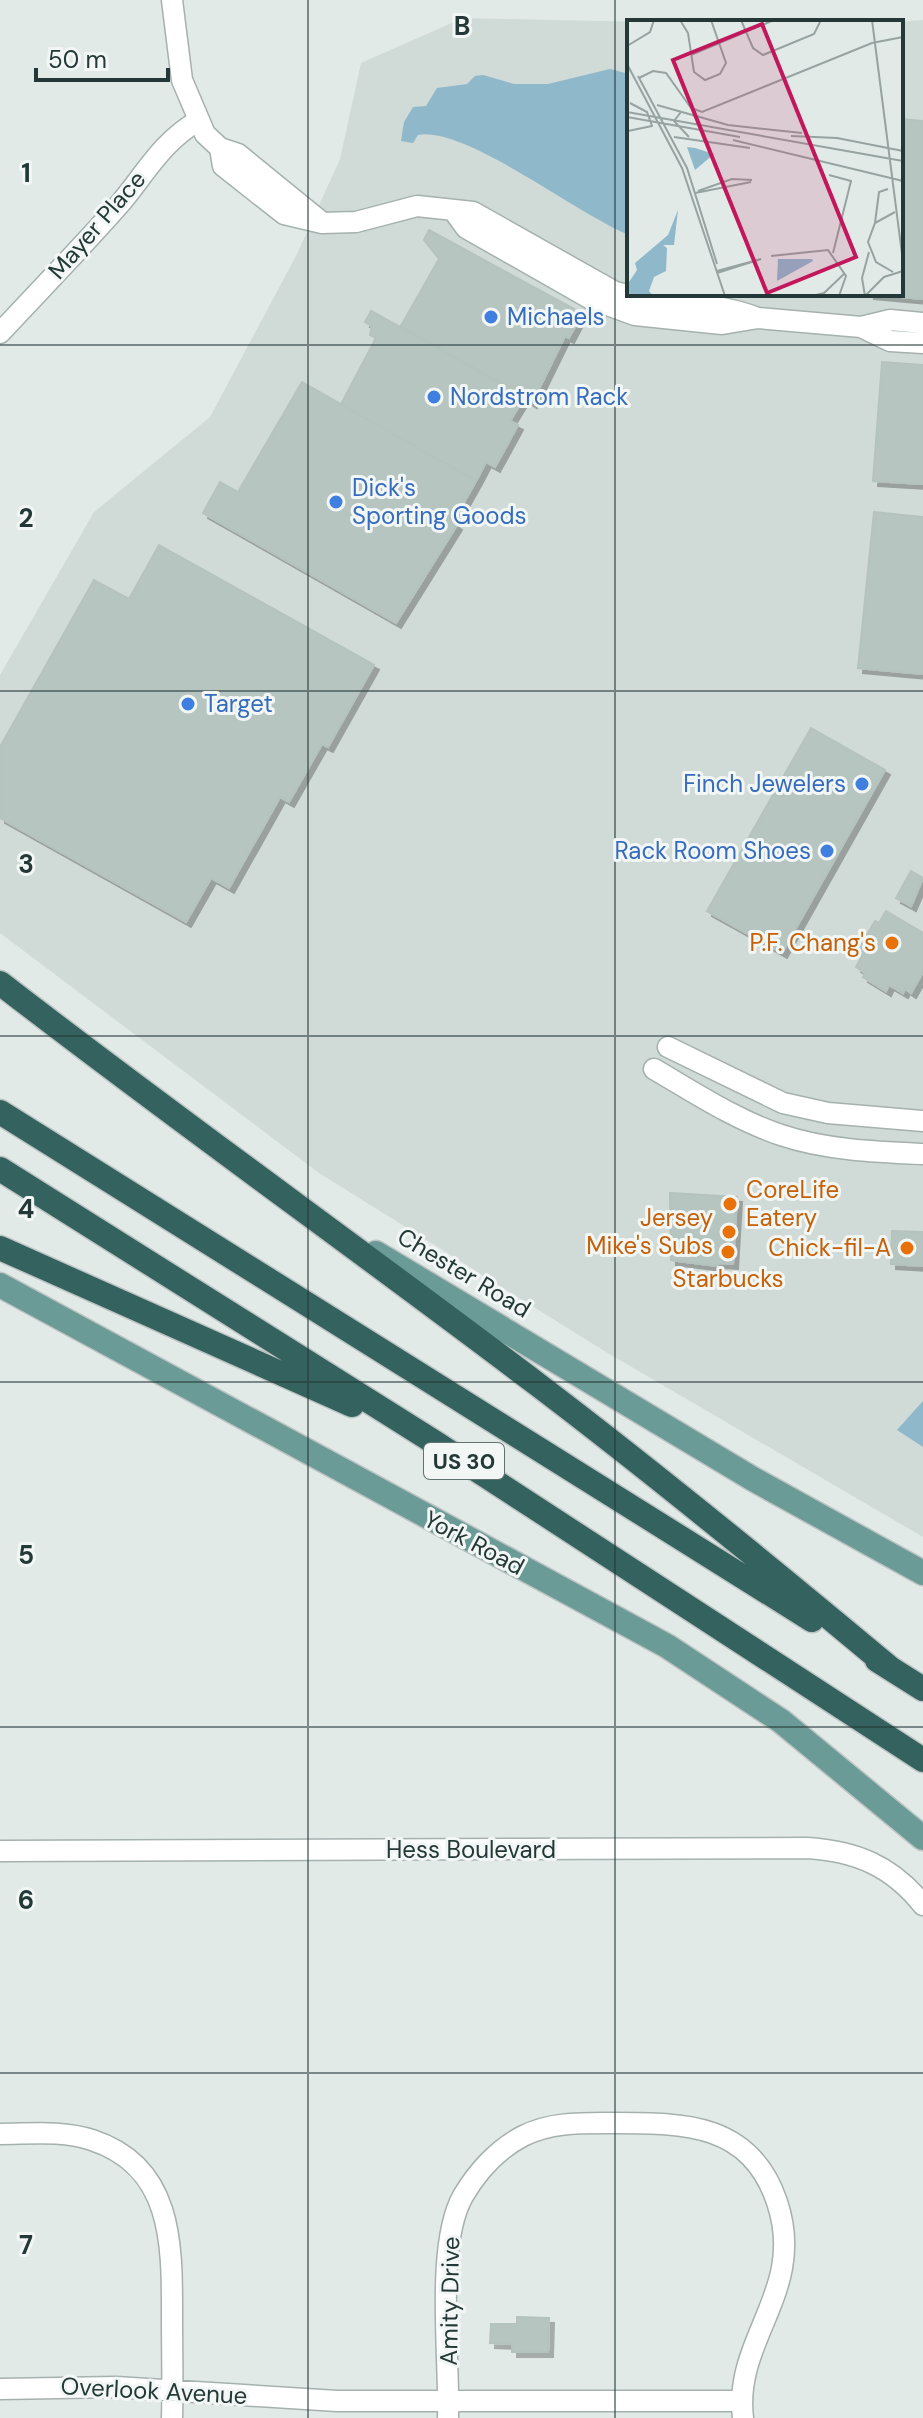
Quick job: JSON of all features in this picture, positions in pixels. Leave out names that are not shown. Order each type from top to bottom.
[{"type":"highway","name":"Chester Road","points":[[0,983],[272,1191]]},
{"type":"highway","name":"US 30","points":[[0,1112],[923,1689]]},
{"type":"highway","name":"US 30","points":[[0,1169],[434,1442],[923,1760]]},
{"type":"highway","points":[[272,1191],[537,1384],[743,1545],[890,1668]]},
{"type":"highway","points":[[0,1248],[434,1442]]},
{"type":"main road","name":"Chester Road","points":[[272,1191],[753,1479],[923,1573]]},
{"type":"main road","name":"York Road","points":[[0,1285],[667,1646],[781,1721],[923,1838]]},
{"type":"street","points":[[172,0],[182,80],[198,121],[220,148],[223,166],[284,214],[322,223],[356,222],[417,206],[453,210],[466,228],[612,300],[635,315],[722,324],[758,318],[861,327],[890,320],[923,323]]},
{"type":"street","name":"Mayer Place","points":[[0,333],[120,204],[153,159],[184,129],[198,121]]},
{"type":"street","points":[[861,327],[890,341],[923,343]]},
{"type":"street","points":[[668,1047],[783,1103],[828,1113],[923,1121]]},
{"type":"street","points":[[654,1069],[723,1110],[782,1135],[826,1145],[923,1154]]},
{"type":"street","name":"Hess Boulevard","points":[[0,1851],[833,1849],[872,1861],[900,1880],[923,1905]]},
{"type":"street","name":"Amity Drive","points":[[448,2410],[447,2273],[452,2225],[473,2180],[509,2145],[551,2126],[667,2123],[706,2128],[741,2149],[764,2174],[783,2224],[783,2271],[775,2302],[745,2370],[742,2410]]},
{"type":"street","points":[[0,2134],[57,2133],[88,2138],[116,2151],[151,2184],[164,2212],[173,2259],[172,2418]]},
{"type":"street","name":"Overlook Avenue","points":[[0,2389],[48,2386],[173,2390],[448,2410],[742,2410]]},
{"type":"shaded area","points":[[463,18],[627,22],[627,296],[903,296],[903,21],[923,20],[923,1537],[606,1352],[319,1173],[0,933],[0,675],[94,512],[210,417],[297,254],[340,159],[361,63]]},
{"type":"water","points":[[610,69],[627,73],[627,234],[492,157],[463,144],[438,136],[418,135],[413,143],[401,141],[404,122],[413,107],[426,106],[437,88],[467,84],[475,76],[483,75],[514,84],[548,84]]},
{"type":"water","points":[[923,1401],[923,1447],[897,1430]]},
{"type":"building","points":[[903,119],[923,121],[923,299],[890,296],[903,296]]},
{"type":"building","name":"Michaels","points":[[429,230],[574,309],[571,315],[579,319],[569,338],[565,336],[532,403],[401,326],[439,259],[424,240]]},
{"type":"building","name":"Nordstrom Rack","points":[[371,311],[525,396],[510,421],[518,425],[495,467],[486,462],[476,481],[341,404],[376,338],[370,335],[372,326],[365,322]]},
{"type":"building","points":[[882,362],[923,365],[923,484],[873,481]]},
{"type":"building","name":"Dick's Sporting Goods","points":[[302,382],[476,481],[453,522],[457,525],[396,623],[203,513],[220,482],[238,492]]},
{"type":"building","points":[[874,512],[923,517],[923,674],[858,668]]},
{"type":"building","name":"Target","points":[[159,545],[374,665],[328,747],[322,744],[289,802],[280,797],[229,888],[211,878],[186,922],[0,818],[0,747],[94,580],[129,599]]},
{"type":"building","points":[[811,728],[885,770],[782,953],[707,911]]},
{"type":"building","points":[[911,871],[923,878],[911,906],[896,898]]},
{"type":"building","name":"P.F. Chang's","points":[[886,911],[923,933],[923,972],[911,993],[905,989],[903,993],[889,985],[886,991],[863,977],[865,973],[856,967],[862,956],[856,953],[875,921],[879,923]]},
{"type":"building","points":[[670,1193],[737,1197],[733,1264],[718,1263],[718,1266],[671,1260]]},
{"type":"building","name":"Chick-fil-A","points":[[892,1231],[923,1232],[923,1266],[891,1264]]},
{"type":"building","points":[[517,2317],[549,2318],[548,2352],[512,2352],[512,2344],[490,2343],[491,2324],[517,2324]]},
{"type":"place","name":"Michaels","points":[[491,317]]},
{"type":"place","name":"Nordstrom Rack","points":[[434,397]]},
{"type":"place","name":"Dick's Sporting Goods","points":[[336,502]]},
{"type":"place","name":"Target","points":[[188,704]]},
{"type":"place","name":"Finch Jewelers","points":[[862,784]]},
{"type":"place","name":"Rack Room Shoes","points":[[827,851]]},
{"type":"place","name":"P.F. Chang's","points":[[892,943]]},
{"type":"place","name":"CoreLife Eatery","points":[[730,1204]]},
{"type":"place","name":"Jersey Mike's Subs","points":[[729,1232]]},
{"type":"place","name":"Chick-fil-A","points":[[907,1248]]},
{"type":"place","name":"Starbucks","points":[[728,1252]]}]
